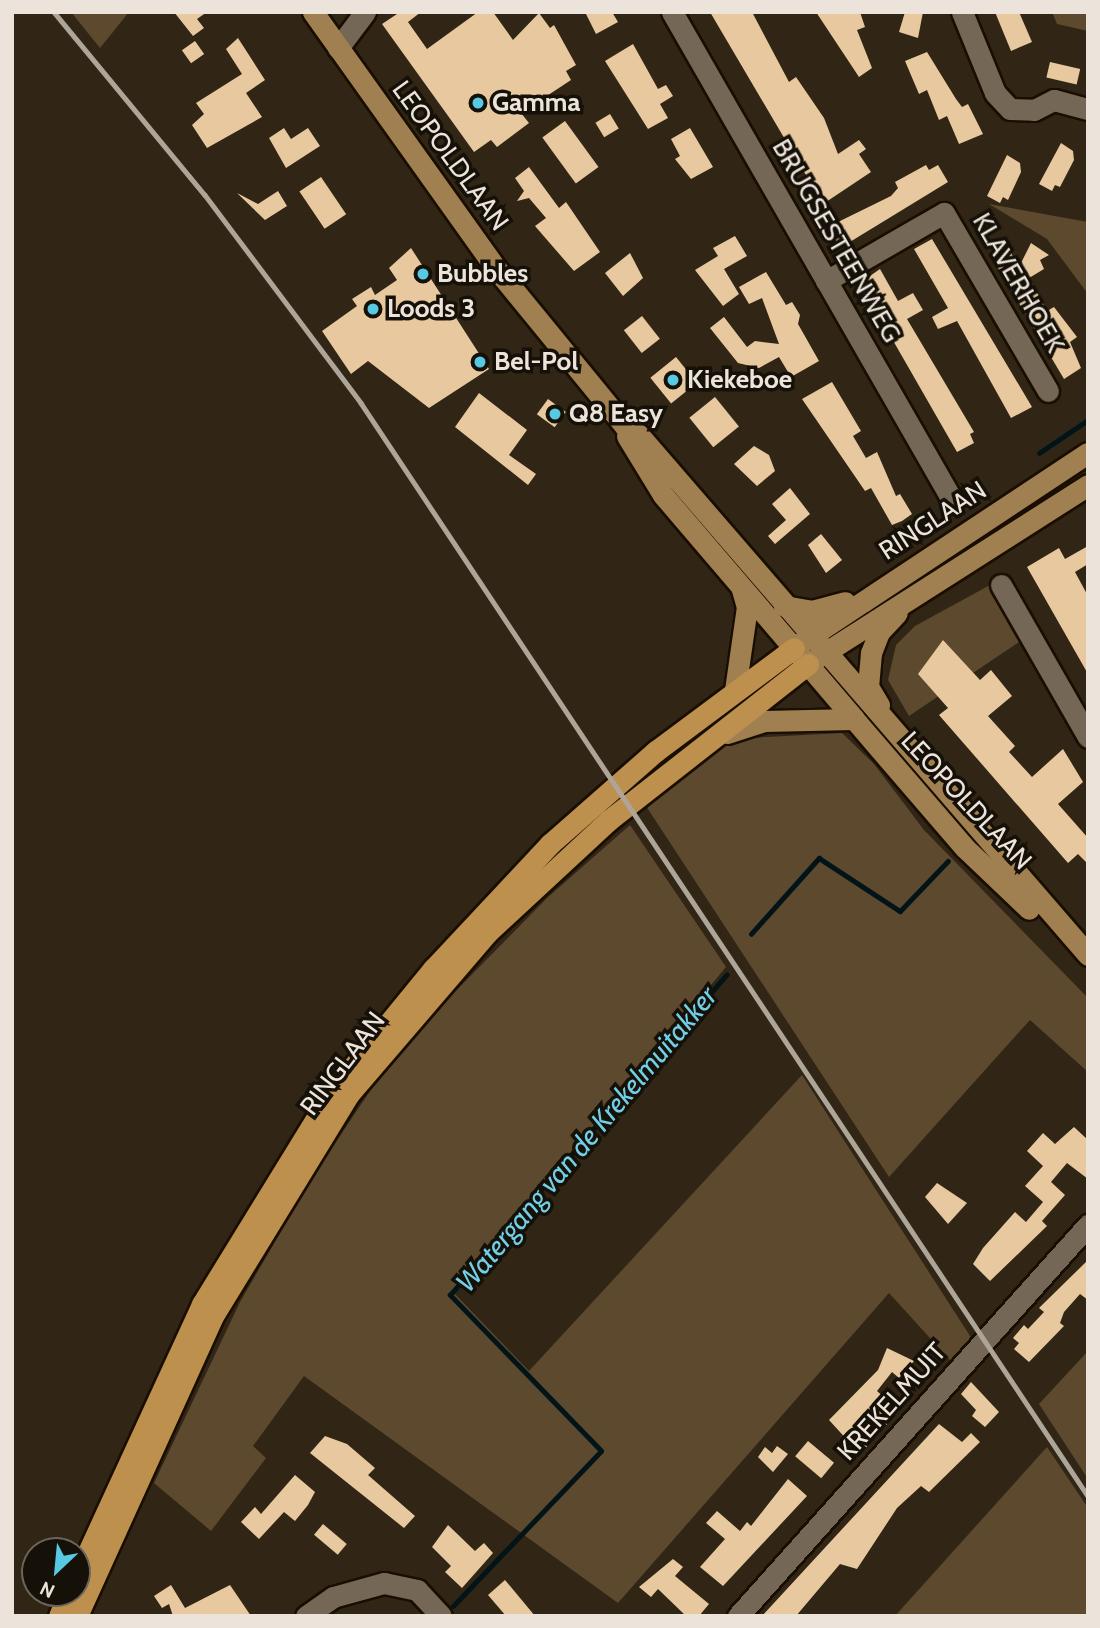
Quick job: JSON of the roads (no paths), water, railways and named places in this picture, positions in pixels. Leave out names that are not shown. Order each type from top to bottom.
[{"type":"highway","name":"RINGLAAN","points":[[91,1546],[202,1304],[333,1091],[525,869],[634,769],[735,690],[809,650]]},
{"type":"highway","name":"RINGLAAN","points":[[77,1616],[213,1315],[349,1094],[487,933],[609,820],[809,650]]},
{"type":"main road","name":"LEOPOLDLAAN","points":[[313,12],[498,271],[625,426],[663,495],[741,585],[888,725],[1088,955]]},
{"type":"main road","name":"LEOPOLDLAAN","points":[[625,426],[639,435],[784,606],[854,719],[965,848],[1088,972]]},
{"type":"main road","name":"RINGLAAN","points":[[809,650],[868,597],[1088,453]]},
{"type":"main road","name":"RINGLAAN","points":[[809,650],[920,593],[1088,485]]},
{"type":"main road","points":[[735,690],[747,607],[741,585]]},
{"type":"main road","points":[[888,725],[868,687],[871,653],[879,632],[920,593]]},
{"type":"main road","points":[[784,606],[830,610],[868,597]]},
{"type":"main road","points":[[700,745],[713,744],[749,723],[854,719]]},
{"type":"street","points":[[338,48],[365,12]]},
{"type":"street","name":"BRUGSESTEENWEG","points":[[673,12],[951,498]]},
{"type":"street","points":[[962,12],[995,93],[1010,109],[1034,110],[1054,100],[1088,109]]},
{"type":"street","name":"KLAVERHOEK","points":[[826,281],[944,213],[1048,391]]},
{"type":"street","points":[[1001,585],[1088,737]]},
{"type":"street","name":"KREKELMUIT","points":[[738,1616],[1088,1225]]},
{"type":"street","points":[[306,1616],[333,1597],[384,1583],[417,1590],[435,1609]]},
{"type":"waterway","points":[[1039,453],[1088,420]]},
{"type":"waterway","points":[[751,934],[819,858],[900,911],[948,861]]},
{"type":"waterway","name":"Watergang van de Krekelmuitakker","points":[[453,1606],[601,1451],[450,1295],[726,975]]},
{"type":"railway","points":[[54,12],[205,195],[361,403],[1088,1496]]},
{"type":"place","name":"Gamma","points":[[478,103]]},
{"type":"place","name":"Bubbles","points":[[423,274]]},
{"type":"place","name":"Loods 3","points":[[373,309]]},
{"type":"place","name":"Bel-Pol","points":[[480,362]]},
{"type":"place","name":"Kiekeboe","points":[[673,380]]},
{"type":"place","name":"Q8 Easy","points":[[555,414]]}]
